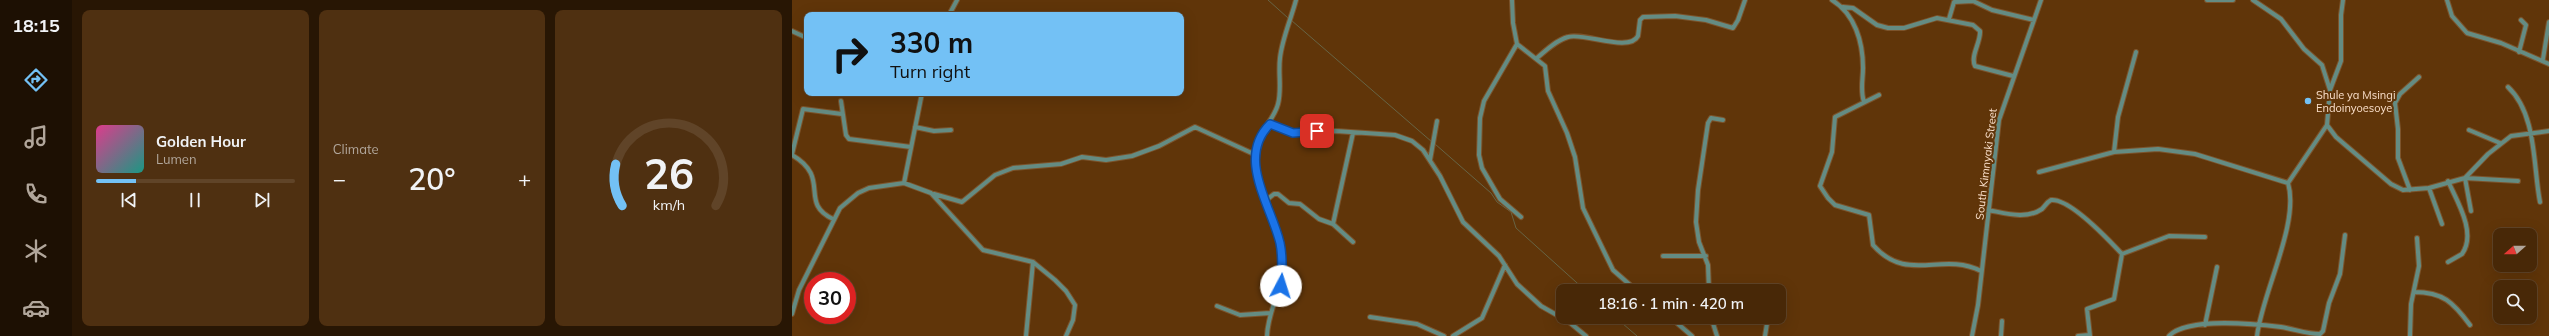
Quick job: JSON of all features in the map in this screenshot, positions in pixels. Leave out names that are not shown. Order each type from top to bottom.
[{"type":"street","points":[[951,12],[957,0]]},
{"type":"street","points":[[1267,336],[1270,313],[1279,293],[1282,257],[1277,233],[1264,202],[1256,155],[1257,141],[1270,124],[1278,104],[1280,58],[1296,0]]},
{"type":"street","points":[[1512,0],[1513,23],[1517,44],[1484,101],[1479,155],[1482,168],[1500,199],[1521,217]]},
{"type":"street","points":[[1537,58],[1560,41],[1571,36],[1619,42],[1634,40],[1638,36],[1640,20],[1643,17],[1674,16],[1706,20],[1733,28],[1738,20],[1745,0]]},
{"type":"street","points":[[1832,0],[1843,7],[1853,21],[1860,45],[1863,66],[1861,89],[1864,102]]},
{"type":"street","points":[[1949,19],[1954,2],[1968,0],[1992,10],[2034,20]]},
{"type":"street","name":"South Kimnyaki Street","points":[[1972,336],[1999,120],[2013,76],[2041,0]]},
{"type":"street","points":[[2207,0],[2234,0]]},
{"type":"street","points":[[2253,0],[2276,15],[2304,49],[2322,65],[2330,90]]},
{"type":"street","points":[[2257,336],[2258,326],[2286,227],[2291,197],[2288,183],[2326,125],[2330,90],[2341,61],[2341,16],[2343,0]]},
{"type":"street","points":[[2447,0],[2452,16],[2467,34],[2501,43],[2519,52],[2543,59],[2549,64]]},
{"type":"street","points":[[1843,7],[1853,8],[1877,25],[1888,28],[1904,28],[1937,18],[1949,19],[1973,25],[1980,31],[1974,59],[1975,66],[2013,76]]},
{"type":"street","points":[[2519,52],[2526,25],[2521,20]]},
{"type":"street","points":[[2543,59],[2549,22]]},
{"type":"street","points":[[792,31],[804,37]]},
{"type":"street","points":[[1517,44],[1537,58],[1545,66],[1548,91],[1570,141],[1583,208],[1613,270],[1629,284]]},
{"type":"street","points":[[2114,152],[2118,116],[2136,52]]},
{"type":"street","points":[[2410,190],[2397,154],[2398,129],[2395,103],[2400,94],[2419,76]]},
{"type":"street","points":[[2508,87],[2518,100],[2531,133],[2540,202]]},
{"type":"street","points":[[1880,95],[1835,117],[1832,152],[1820,180],[1823,192],[1835,205],[1869,215],[1873,245],[1899,265],[1961,264],[1981,271]]},
{"type":"street","points":[[904,183],[921,96]]},
{"type":"street","points":[[841,101],[846,135],[849,139],[911,147]]},
{"type":"street","points":[[833,219],[824,215],[817,208],[814,180],[811,172],[802,161],[792,155],[802,109],[842,114]]},
{"type":"street","points":[[1708,284],[1706,256],[1697,231],[1698,184],[1708,123],[1711,118],[1723,120]]},
{"type":"street","points":[[1430,160],[1437,121]]},
{"type":"street","points":[[1270,124],[1293,133],[1326,131],[1403,137],[1418,145],[1447,186],[1463,222],[1505,265],[1517,284],[1535,301],[1569,322],[1586,336]]},
{"type":"street","points":[[2326,125],[2336,136],[2391,184],[2410,190],[2429,188],[2448,181],[2465,178],[2518,181]]},
{"type":"street","points":[[915,127],[934,131],[951,130]]},
{"type":"street","points":[[792,314],[799,290],[833,219],[840,208],[858,192],[885,184],[904,183],[962,202],[995,175],[1013,168],[1062,164],[1082,157],[1106,160],[1132,156],[1160,146],[1195,128],[1256,155]]},
{"type":"street","points":[[2469,130],[2500,143]]},
{"type":"street","points":[[2465,178],[2500,143],[2511,136],[2549,131]]},
{"type":"street","points":[[1333,224],[1353,133]]},
{"type":"street","points":[[2039,172],[2114,152],[2176,150],[2288,183]]},
{"type":"street","points":[[2465,178],[2471,211]]},
{"type":"street","points":[[2448,181],[2464,217],[2467,239],[2462,254],[2448,262]]},
{"type":"street","points":[[2429,188],[2442,224]]},
{"type":"street","points":[[931,193],[979,247],[991,253],[1033,262],[1055,280],[1072,299],[1074,311],[1066,336]]},
{"type":"street","points":[[1264,202],[1274,194],[1278,194],[1289,203],[1300,204],[1319,219],[1333,224],[1353,242]]},
{"type":"street","points":[[1988,210],[2028,215],[2041,210],[2051,200],[2062,202],[2081,215],[2122,254]]},
{"type":"street","points":[[2169,336],[2183,328],[2205,325],[2258,326],[2321,333],[2342,266],[2345,235]]},
{"type":"street","points":[[2122,254],[2169,236],[2205,237]]},
{"type":"street","points":[[2410,336],[2414,292],[2419,266],[2417,238]]},
{"type":"street","points":[[2078,336],[2090,335],[2087,309],[2114,299],[2122,254]]},
{"type":"street","points":[[1663,256],[1706,256]]},
{"type":"street","points":[[1026,336],[1033,262]]},
{"type":"street","points":[[1453,336],[1482,318],[1505,265]]},
{"type":"street","points":[[2205,325],[2217,267]]},
{"type":"street","points":[[2414,292],[2432,292],[2446,298],[2453,304],[2470,325]]},
{"type":"street","points":[[1217,306],[1240,315],[1270,313]]},
{"type":"street","points":[[1370,317],[1417,324],[1444,336]]},
{"type":"street","points":[[2001,336],[2002,321]]},
{"type":"street","points":[[1678,324],[1692,336]]},
{"type":"street","points":[[1713,324],[1717,336]]},
{"type":"street","points":[[1765,336],[1767,324]]},
{"type":"waterway","points":[[1268,0],[1288,18]]},
{"type":"waterway","points":[[1291,20],[1432,142]]},
{"type":"waterway","points":[[1435,144],[1491,193],[1497,202],[1511,212],[1516,228],[1578,284]]},
{"type":"waterway","points":[[1623,324],[1637,336]]},
{"type":"place","name":"Shule ya Msingi Endoinyoesoye","points":[[2308,101]]},
{"type":"route","points":[[1281,286],[1282,257],[1280,244],[1260,190],[1256,166],[1256,145],[1260,135],[1270,124],[1285,132],[1304,133],[1317,131]]}]
